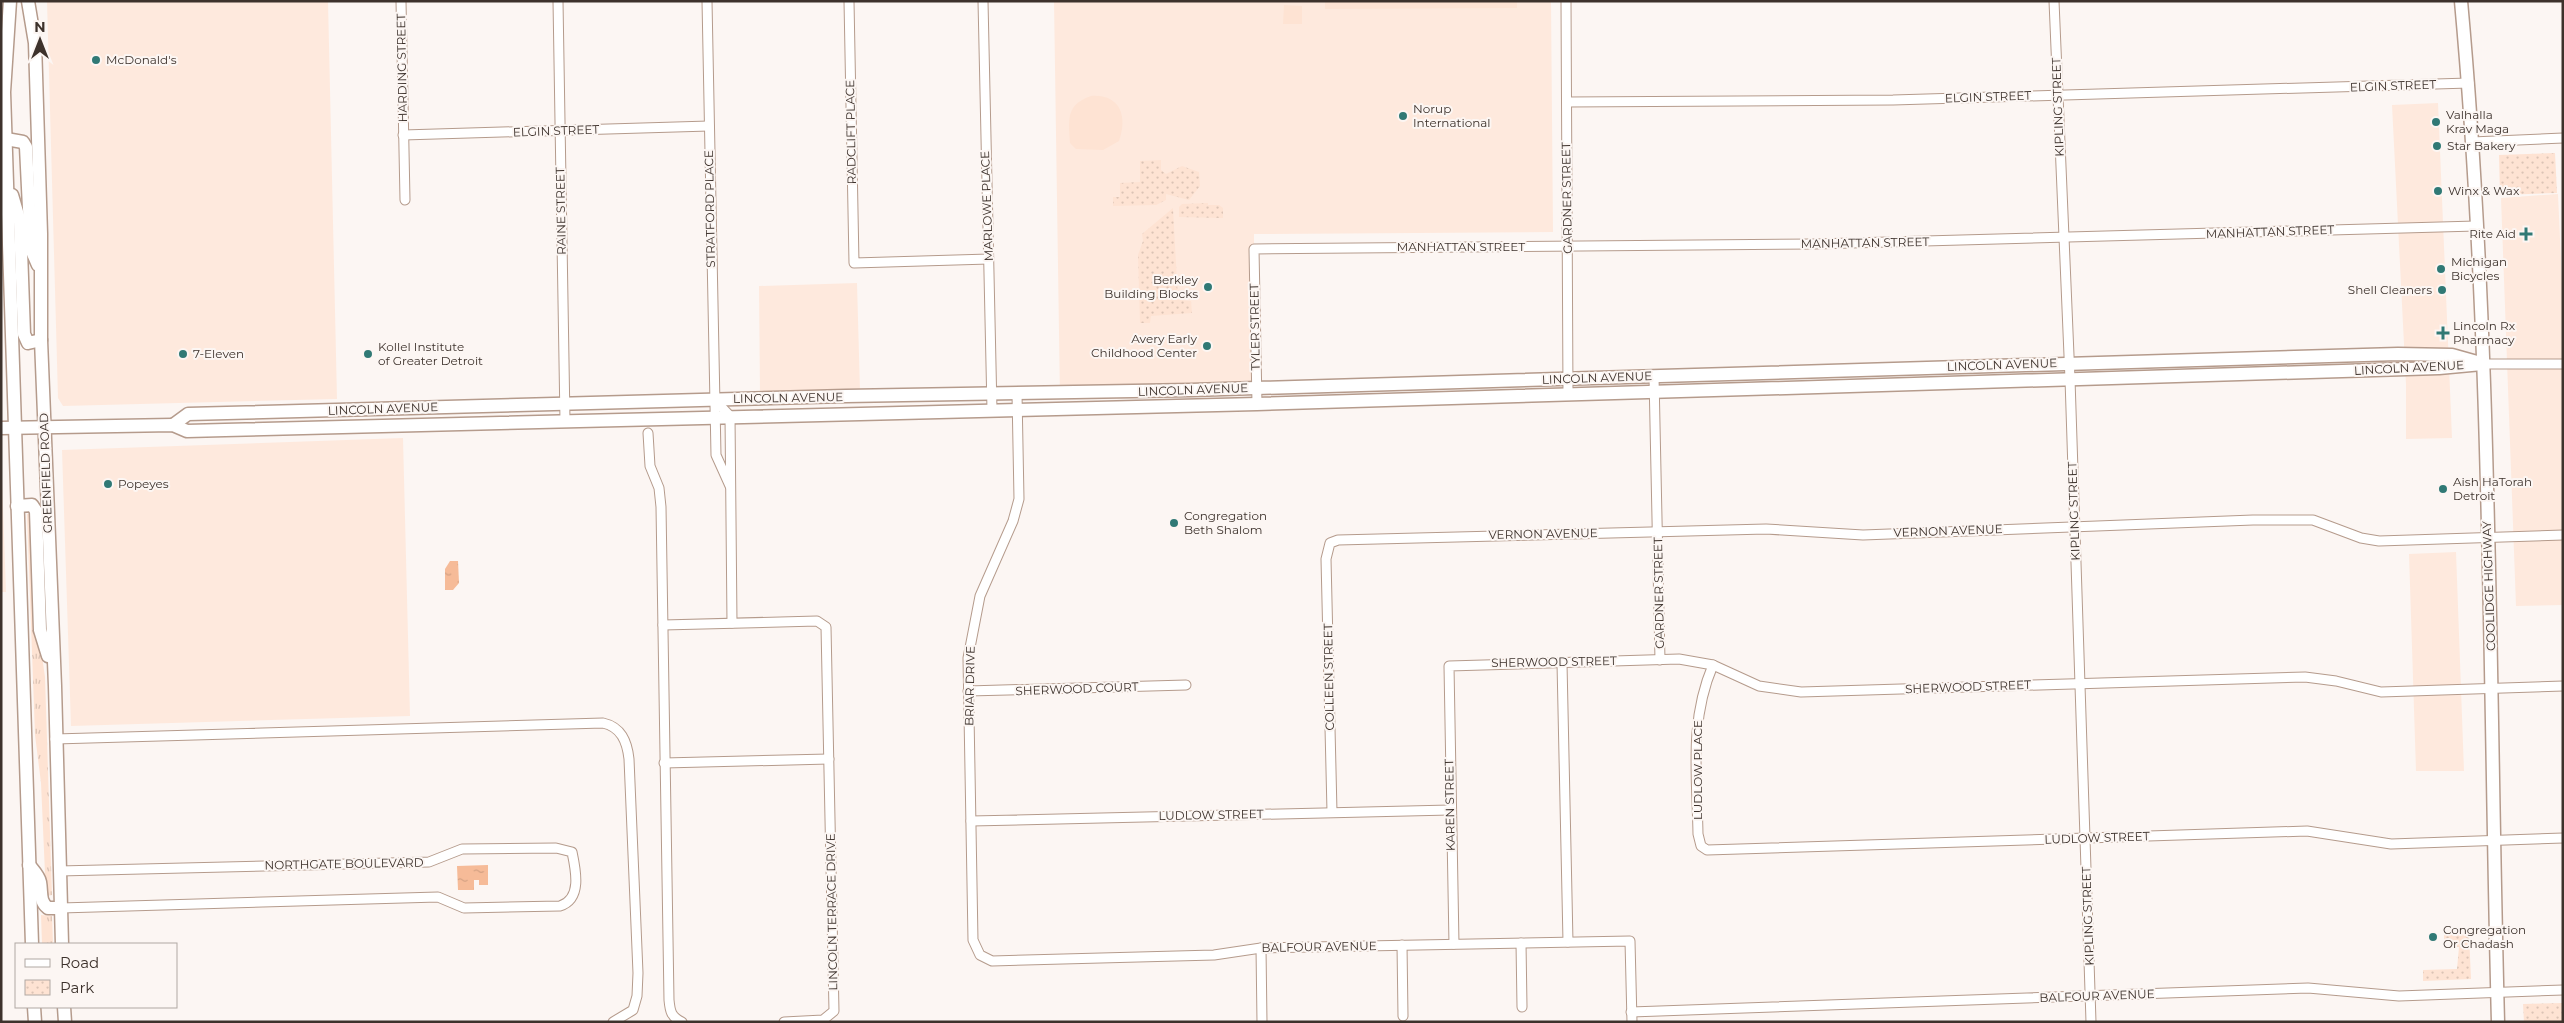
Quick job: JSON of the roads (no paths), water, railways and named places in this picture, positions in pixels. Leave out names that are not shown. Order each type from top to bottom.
[{"type":"street","points":[[10,1],[6,54],[6,139],[32,943]]},
{"type":"street","name":"GREENFIELD ROAD","points":[[28,1],[35,43],[41,234],[41,340],[62,943]]},
{"type":"street","name":"HARDING STREET","points":[[401,1],[405,200]]},
{"type":"street","name":"RAINE STREET","points":[[558,1],[565,421]]},
{"type":"street","name":"STRATFORD PLACE","points":[[707,1],[715,417]]},
{"type":"street","name":"RADCLIFT PLACE","points":[[849,1],[854,263],[988,259]]},
{"type":"street","name":"MARLOWE PLACE","points":[[983,1],[992,410]]},
{"type":"street","name":"GARDNER STREET","points":[[1566,1],[1568,395]]},
{"type":"street","name":"KIPLING STREET","points":[[2054,1],[2070,362],[2091,1022]]},
{"type":"street","name":"COOLIDGE HIGHWAY","points":[[2461,1],[2469,84],[2482,364],[2492,688],[2492,840],[2498,1022]]},
{"type":"street","name":"ELGIN STREET","points":[[1567,102],[1893,100],[2469,84]]},
{"type":"street","name":"ELGIN STREET","points":[[404,135],[709,126]]},
{"type":"street","points":[[2472,142],[2563,138]]},
{"type":"street","points":[[6,139],[23,142],[26,147],[31,249],[40,267]]},
{"type":"street","points":[[7,178],[20,222],[24,334],[28,342],[41,340]]},
{"type":"street","name":"MANHATTAN STREET","points":[[1254,249],[1815,244],[2476,226]]},
{"type":"street","name":"TYLER STREET","points":[[1254,249],[1257,404]]},
{"type":"street","name":"LINCOLN AVENUE","points":[[173,425],[188,414],[564,403],[1091,393],[1654,377],[2070,362],[2398,354],[2452,355],[2482,364]]},
{"type":"street","points":[[2482,364],[2563,364]]},
{"type":"street","name":"LINCOLN AVENUE","points":[[1,428],[173,425],[187,431],[1191,406],[2440,368],[2482,364]]},
{"type":"street","name":"GARDNER STREET","points":[[1654,377],[1660,660]]},
{"type":"street","points":[[1191,390],[1191,406]]},
{"type":"street","points":[[1068,393],[1068,409]]},
{"type":"street","points":[[1091,393],[1092,408]]},
{"type":"street","name":"BRIAR DRIVE","points":[[980,956],[973,940],[968,691],[971,638],[980,596],[1013,521],[1019,499],[1017,394]]},
{"type":"street","points":[[715,400],[730,416],[732,623]]},
{"type":"street","points":[[715,417],[716,455],[730,486]]},
{"type":"street","points":[[648,433],[650,466],[659,488],[661,507],[669,1000],[670,1011],[674,1018],[682,1022]]},
{"type":"street","points":[[17,506],[32,505],[36,511],[40,630],[53,673]]},
{"type":"street","name":"VERNON AVENUE","points":[[1330,543],[1349,538],[1766,529],[1863,534],[2253,520],[2313,520],[2361,538],[2378,541],[2563,535]]},
{"type":"street","name":"COLLEEN STREET","points":[[1330,543],[1326,559],[1332,812]]},
{"type":"street","name":"LINCOLN TERRACE DRIVE","points":[[663,625],[817,621],[826,628],[834,1012],[823,1020],[784,1022]]},
{"type":"street","name":"SHERWOOD STREET","points":[[1449,666],[1660,660],[1696,661],[1713,665],[1759,686],[1800,692],[2305,676],[2381,692],[2563,686]]},
{"type":"street","points":[[1562,662],[1568,942]]},
{"type":"street","name":"LUDLOW PLACE","points":[[1701,846],[1698,834],[1696,727],[1700,702],[1713,665]]},
{"type":"street","name":"KAREN STREET","points":[[1449,666],[1450,810],[1454,944]]},
{"type":"street","name":"SHERWOOD COURT","points":[[968,691],[1186,685]]},
{"type":"street","points":[[55,739],[603,722],[614,725],[622,734],[628,748],[638,973],[637,996],[633,1010],[613,1022]]},
{"type":"street","points":[[664,763],[829,759]]},
{"type":"street","name":"LUDLOW STREET","points":[[971,821],[1450,810]]},
{"type":"street","name":"LUDLOW STREET","points":[[1701,846],[1714,850],[2307,831],[2391,844],[2563,838]]},
{"type":"street","name":"NORTHGATE BOULEVARD","points":[[59,871],[429,862],[462,849],[556,848],[572,852],[575,865],[575,892],[568,903],[560,906],[464,908],[438,897],[60,908]]},
{"type":"street","points":[[30,865],[40,880],[44,905],[48,908],[60,908]]},
{"type":"street","name":"BALFOUR AVENUE","points":[[980,956],[992,961],[1041,960],[1214,955],[1261,948],[1630,941],[1631,1012],[2308,988],[2399,996],[2563,990]]},
{"type":"street","points":[[1521,943],[1522,1007]]},
{"type":"street","points":[[1402,945],[1403,1016]]},
{"type":"street","points":[[1261,948],[1262,1022]]},
{"type":"street","points":[[34,1008],[35,1022]]},
{"type":"street","points":[[64,1008],[65,1022]]},
{"type":"street","points":[[1631,1012],[1632,1022]]},
{"type":"water","points":[[450,561],[458,561],[459,583],[453,590],[445,590],[445,569]]},
{"type":"water","points":[[488,865],[488,885],[479,885],[479,880],[474,880],[474,890],[458,890],[457,866]]},
{"type":"place","name":"McDonald's","points":[[96,60]]},
{"type":"place","name":"Norup International","points":[[1403,116]]},
{"type":"place","name":"Valhalla Krav Maga","points":[[2436,122]]},
{"type":"place","name":"Star Bakery","points":[[2437,146]]},
{"type":"place","name":"Winx & Wax","points":[[2438,191]]},
{"type":"place","name":"Rite Aid","points":[[2526,234]]},
{"type":"place","name":"Michigan Bicycles","points":[[2441,269]]},
{"type":"place","name":"Berkley Building Blocks","points":[[1208,287]]},
{"type":"place","name":"Shell Cleaners","points":[[2442,290]]},
{"type":"place","name":"Lincoln Rx Pharmacy","points":[[2443,333]]},
{"type":"place","name":"Avery Early Childhood Center","points":[[1207,346]]},
{"type":"place","name":"7-Eleven","points":[[183,354]]},
{"type":"place","name":"Kollel Institute of Greater Detroit","points":[[368,354]]},
{"type":"place","name":"Popeyes","points":[[108,484]]},
{"type":"place","name":"Aish HaTorah Detroit","points":[[2443,489]]},
{"type":"place","name":"Congregation Beth Shalom","points":[[1174,523]]},
{"type":"place","name":"Congregation Or Chadash","points":[[2433,937]]}]
